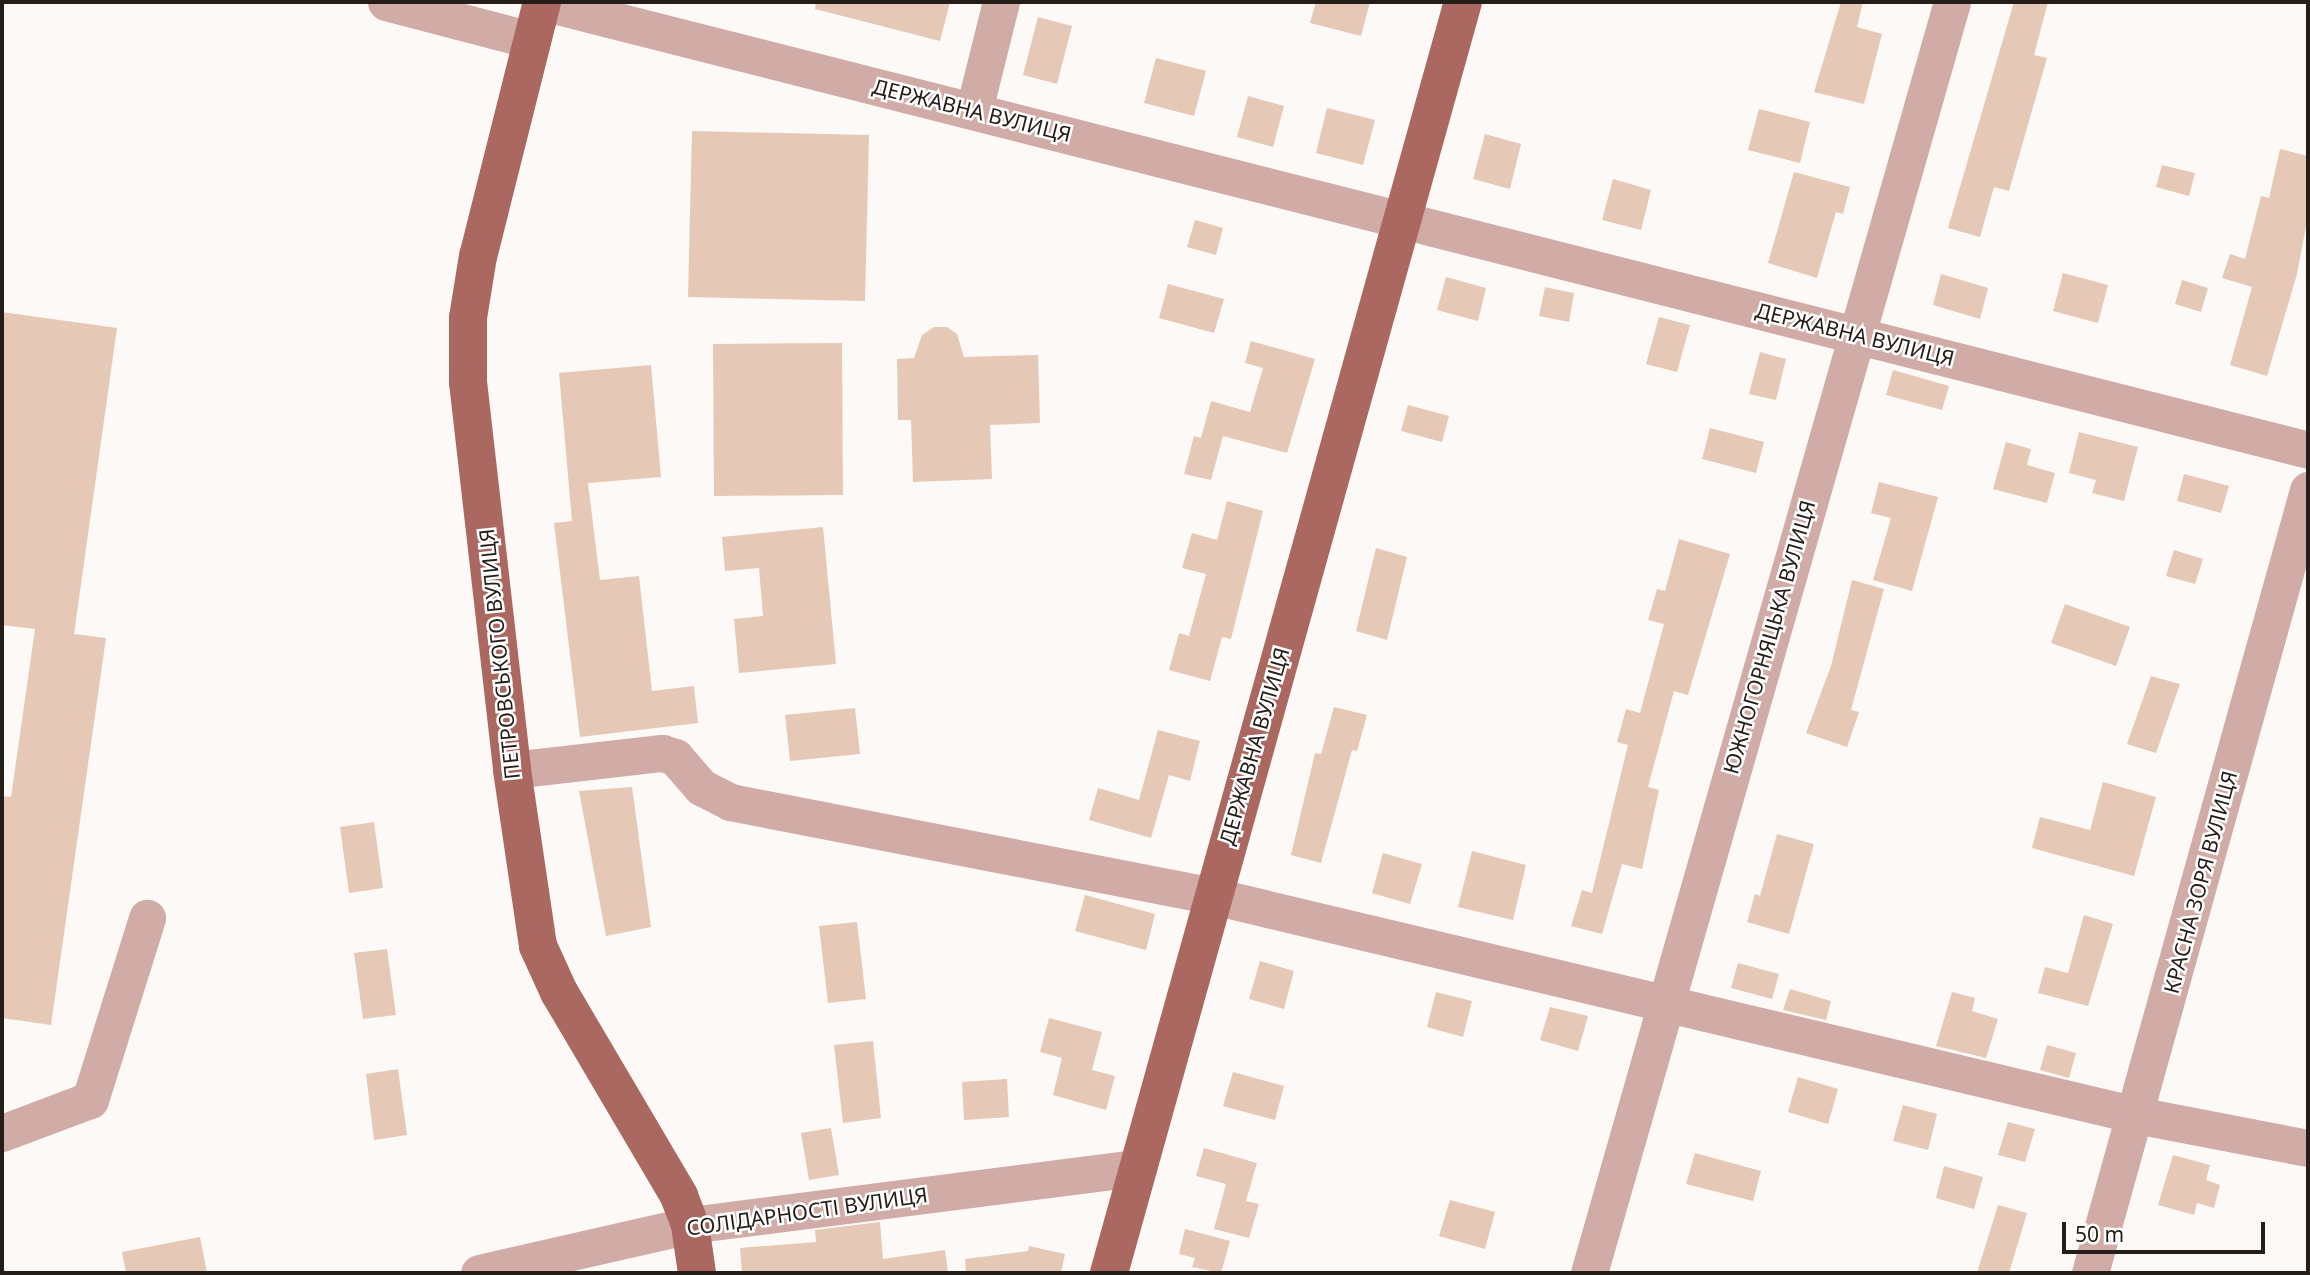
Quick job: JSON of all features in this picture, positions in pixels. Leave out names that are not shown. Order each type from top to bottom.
[{"type":"main road","name":"ПЕТРОВСЬКОГО ВУЛИЦЯ","points":[[542,2],[478,256],[468,318],[468,382],[512,770],[528,899],[545,966],[679,1196],[690,1225],[697,1273]]},
{"type":"main road","name":"ДЕРЖАВНА ВУЛИЦЯ","points":[[1109,1273],[1463,2]]},
{"type":"street","points":[[386,2],[531,40]]},
{"type":"street","name":"ДЕРЖАВНА ВУЛИЦЯ","points":[[542,2],[2308,450]]},
{"type":"street","points":[[974,110],[1001,2]]},
{"type":"street","name":"ЮЖНОГОРНЯЦЬКА ВУЛИЦЯ","points":[[1588,1273],[1952,2]]},
{"type":"street","name":"КРАСНА ЗОРЯ ВУЛИЦЯ","points":[[2090,1273],[2308,490]]},
{"type":"street","points":[[512,770],[662,753],[675,757],[701,787],[730,802],[1213,896],[1663,1006],[2136,1115],[2308,1148]]},
{"type":"street","points":[[2,1133],[90,1100],[147,918]]},
{"type":"street","name":"СОЛІДАРНОСТІ ВУЛИЦЯ","points":[[479,1273],[690,1225],[1138,1168]]},
{"type":"building","points":[[816,2],[950,2],[940,41],[815,9]]},
{"type":"building","points":[[1316,2],[1370,2],[1361,36],[1310,23]]},
{"type":"building","points":[[1841,2],[1863,2],[1857,27],[1882,34],[1864,104],[1814,92]]},
{"type":"building","points":[[2014,2],[2048,2],[2034,55],[2047,58],[2009,191],[1994,187],[1980,237],[1948,228]]},
{"type":"building","points":[[1038,17],[1072,26],[1057,84],[1023,75]]},
{"type":"building","points":[[1156,58],[1206,71],[1194,116],[1144,103]]},
{"type":"building","points":[[1248,96],[1284,106],[1273,147],[1237,137]]},
{"type":"building","points":[[1327,108],[1375,120],[1363,165],[1316,153]]},
{"type":"building","points":[[1759,109],[1810,122],[1800,163],[1748,150]]},
{"type":"building","points":[[692,131],[869,135],[865,301],[688,297]]},
{"type":"building","points":[[1485,134],[1521,144],[1510,189],[1473,179]]},
{"type":"building","points":[[2280,149],[2308,156],[2308,216],[2297,274],[2267,376],[2230,365],[2252,287],[2222,278],[2230,254],[2245,259],[2261,196],[2269,198]]},
{"type":"building","points":[[2162,165],[2195,173],[2189,196],[2156,187]]},
{"type":"building","points":[[1794,172],[1850,187],[1843,214],[1836,212],[1817,278],[1768,263]]},
{"type":"building","points":[[1613,179],[1651,190],[1641,230],[1602,220]]},
{"type":"building","points":[[1195,220],[1223,228],[1216,255],[1187,247]]},
{"type":"building","points":[[2063,273],[2108,285],[2098,323],[2053,311]]},
{"type":"building","points":[[1941,274],[1988,288],[1980,319],[1933,305]]},
{"type":"building","points":[[1446,277],[1486,288],[1478,321],[1437,310]]},
{"type":"building","points":[[2182,280],[2208,288],[2201,312],[2175,304]]},
{"type":"building","points":[[1168,284],[1224,299],[1214,333],[1159,318]]},
{"type":"building","points":[[1545,287],[1574,293],[1569,322],[1539,316]]},
{"type":"building","points":[[2,312],[117,328],[74,634],[106,638],[51,1025],[2,1018],[2,796],[11,797],[35,629],[2,625]]},
{"type":"building","points":[[1659,317],[1690,325],[1677,372],[1646,364]]},
{"type":"building","points":[[934,327],[947,327],[957,334],[964,357],[1038,355],[1040,423],[990,425],[992,479],[913,482],[911,420],[898,420],[897,359],[914,358],[922,335]]},
{"type":"building","points":[[1251,341],[1315,359],[1287,453],[1223,436],[1211,480],[1184,474],[1194,436],[1201,438],[1211,401],[1250,412],[1263,368],[1245,363]]},
{"type":"building","points":[[842,343],[843,495],[714,496],[713,344]]},
{"type":"building","points":[[1760,352],[1786,359],[1776,400],[1749,394]]},
{"type":"building","points":[[651,365],[661,477],[588,483],[600,580],[639,576],[652,691],[694,686],[698,723],[580,737],[554,523],[572,521],[559,373]]},
{"type":"building","points":[[1893,370],[1949,386],[1942,410],[1886,395]]},
{"type":"building","points":[[1408,405],[1449,416],[1442,442],[1401,431]]},
{"type":"building","points":[[1710,428],[1764,442],[1756,473],[1702,459]]},
{"type":"building","points":[[2079,432],[2138,447],[2124,501],[2092,493],[2096,480],[2069,473]]},
{"type":"building","points":[[2006,442],[2031,449],[2027,465],[2055,473],[2047,503],[1993,489]]},
{"type":"building","points":[[2184,474],[2229,486],[2221,513],[2177,501]]},
{"type":"building","points":[[1879,482],[1938,497],[1912,591],[1873,580],[1891,518],[1871,513]]},
{"type":"building","points":[[1227,501],[1263,511],[1231,639],[1222,637],[1210,681],[1169,670],[1179,633],[1189,636],[1206,574],[1182,568],[1192,533],[1217,540]]},
{"type":"building","points":[[823,527],[836,664],[739,673],[734,619],[763,616],[759,568],[725,571],[722,537]]},
{"type":"building","points":[[1679,539],[1730,554],[1688,695],[1674,691],[1648,787],[1659,790],[1642,869],[1622,864],[1602,934],[1571,926],[1582,890],[1592,893],[1628,745],[1617,742],[1626,709],[1640,713],[1664,624],[1648,620],[1657,589],[1665,591]]},
{"type":"building","points":[[1376,548],[1407,557],[1387,640],[1356,631]]},
{"type":"building","points":[[2174,550],[2203,559],[2195,584],[2166,576]]},
{"type":"building","points":[[1852,580],[1884,589],[1851,710],[1859,712],[1847,747],[1806,733],[1831,666]]},
{"type":"building","points":[[2065,604],[2130,627],[2116,666],[2051,643]]},
{"type":"building","points":[[2151,676],[2180,684],[2156,753],[2127,744]]},
{"type":"building","points":[[1334,707],[1367,715],[1357,751],[1352,750],[1321,863],[1291,855],[1315,753],[1321,754]]},
{"type":"building","points":[[855,708],[860,754],[790,761],[785,715]]},
{"type":"building","points":[[1158,730],[1200,741],[1190,781],[1169,775],[1151,838],[1089,820],[1098,788],[1139,800]]},
{"type":"building","points":[[2103,782],[2156,797],[2134,876],[2032,848],[2040,817],[2090,830]]},
{"type":"building","points":[[632,787],[651,927],[606,936],[579,791]]},
{"type":"building","points":[[374,822],[383,888],[349,893],[340,827]]},
{"type":"building","points":[[1777,834],[1814,844],[1789,934],[1747,922],[1755,894],[1760,896]]},
{"type":"building","points":[[1472,851],[1526,865],[1513,920],[1458,907]]},
{"type":"building","points":[[1383,853],[1422,864],[1410,904],[1372,893]]},
{"type":"building","points":[[1085,895],[1155,914],[1146,950],[1075,931]]},
{"type":"building","points":[[2084,915],[2113,924],[2088,1006],[2038,993],[2045,967],[2068,973]]},
{"type":"building","points":[[857,922],[866,999],[828,1003],[819,926]]},
{"type":"building","points":[[387,949],[396,1015],[363,1019],[354,953]]},
{"type":"building","points":[[1260,961],[1294,971],[1284,1009],[1249,999]]},
{"type":"building","points":[[1738,963],[1779,974],[1772,999],[1731,988]]},
{"type":"building","points":[[1790,989],[1831,1001],[1826,1020],[1783,1010]]},
{"type":"building","points":[[1436,992],[1472,1001],[1463,1037],[1427,1027]]},
{"type":"building","points":[[1952,992],[1975,998],[1972,1011],[1998,1019],[1986,1058],[1936,1046]]},
{"type":"building","points":[[1550,1007],[1588,1016],[1578,1051],[1540,1040]]},
{"type":"building","points":[[1049,1018],[1102,1032],[1092,1070],[1115,1076],[1106,1110],[1053,1095],[1062,1058],[1040,1052]]},
{"type":"building","points":[[873,1041],[881,1118],[843,1123],[834,1045]]},
{"type":"building","points":[[2047,1045],[2076,1053],[2069,1078],[2040,1070]]},
{"type":"building","points":[[398,1069],[407,1135],[374,1140],[366,1074]]},
{"type":"building","points":[[1233,1072],[1284,1086],[1275,1120],[1223,1106]]},
{"type":"building","points":[[1798,1077],[1838,1089],[1828,1124],[1788,1112]]},
{"type":"building","points":[[1007,1079],[1009,1117],[964,1120],[962,1082]]},
{"type":"building","points":[[1903,1105],[1937,1114],[1928,1150],[1893,1141]]},
{"type":"building","points":[[2008,1122],[2035,1129],[2025,1162],[1998,1155]]},
{"type":"building","points":[[831,1128],[839,1175],[809,1180],[801,1133]]},
{"type":"building","points":[[1204,1148],[1257,1163],[1246,1201],[1259,1204],[1249,1238],[1214,1229],[1226,1184],[1196,1176]]},
{"type":"building","points":[[1695,1153],[1761,1171],[1753,1201],[1686,1184]]},
{"type":"building","points":[[2173,1155],[2210,1165],[2206,1180],[2220,1185],[2214,1208],[2197,1203],[2194,1215],[2158,1205]]},
{"type":"building","points":[[1944,1166],[1983,1177],[1974,1209],[1936,1198]]},
{"type":"building","points":[[1450,1200],[1495,1212],[1485,1249],[1439,1236]]},
{"type":"building","points":[[1998,1205],[2027,1213],[2009,1273],[1977,1273]]},
{"type":"building","points":[[880,1222],[883,1259],[945,1250],[948,1273],[742,1273],[740,1248],[816,1242],[815,1230]]},
{"type":"building","points":[[1185,1229],[1230,1241],[1221,1273],[1192,1267],[1195,1258],[1179,1254]]},
{"type":"building","points":[[200,1237],[207,1273],[126,1273],[122,1252]]},
{"type":"building","points":[[1029,1246],[1065,1254],[1061,1273],[966,1273],[965,1259],[1028,1251]]}]
